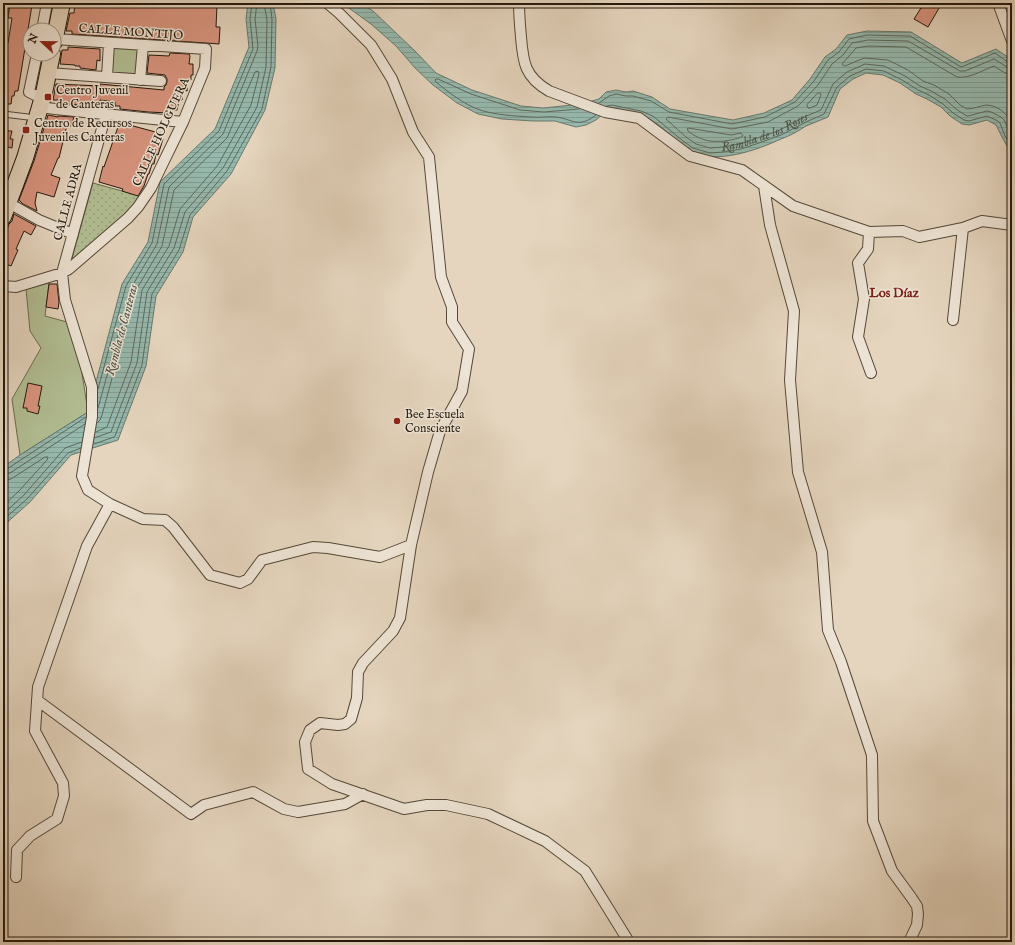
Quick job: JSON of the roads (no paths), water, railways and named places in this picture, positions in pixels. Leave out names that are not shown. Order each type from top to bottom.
[{"type":"main road","points":[[56,22],[62,3]]},
{"type":"main road","points":[[6,210],[40,108],[48,73],[49,62]]},
{"type":"street","points":[[47,3],[48,22]]},
{"type":"street","points":[[327,3],[371,45],[392,79],[413,132],[429,157],[441,277],[452,307],[452,322],[469,349],[462,391],[440,431],[428,472],[411,545],[400,618],[393,631],[363,663],[358,672],[357,698],[351,719],[345,724],[338,725],[320,723],[310,730],[305,742],[308,769],[332,784],[404,809],[427,805],[446,805],[488,814],[545,841],[585,871],[629,942]]},
{"type":"street","points":[[519,3],[522,55],[528,72],[540,86],[549,91],[605,112],[639,118],[690,156],[742,170],[793,206],[869,232],[903,231],[919,237],[963,228],[982,221],[1012,225]]},
{"type":"street","points":[[998,3],[1012,38]]},
{"type":"street","name":"CALLE MONTIJO","points":[[62,41],[206,49]]},
{"type":"street","points":[[107,77],[109,43]]},
{"type":"street","points":[[140,80],[142,45]]},
{"type":"street","name":"CALLE HOLGUERA","points":[[3,286],[16,287],[62,273],[69,269],[122,224],[138,207],[163,163],[182,122],[205,68],[206,49]]},
{"type":"street","points":[[36,62],[30,92],[40,108],[182,122]]},
{"type":"street","points":[[48,73],[161,81]]},
{"type":"street","name":"CALLE ADRA","points":[[62,273],[106,114]]},
{"type":"street","points":[[764,186],[770,225],[794,311],[790,380],[798,472],[822,552],[828,630],[841,662],[872,755],[873,821],[892,871],[917,906],[917,925],[909,942]]},
{"type":"street","points":[[6,210],[14,206],[39,220],[73,234]]},
{"type":"street","points":[[953,320],[963,228]]},
{"type":"street","points":[[869,232],[868,249],[858,263],[864,299],[858,337],[871,373]]},
{"type":"street","points":[[62,273],[65,300],[92,387],[92,417],[82,476],[88,490],[110,504],[143,519],[164,520],[173,527],[210,575],[240,583],[248,579],[262,560],[313,547],[328,548],[380,557],[411,545]]},
{"type":"street","points":[[16,877],[17,850],[30,836],[57,819],[64,796],[63,783],[35,731],[38,687],[87,546],[110,504]]},
{"type":"street","points":[[37,700],[191,814],[204,805],[252,792],[284,809],[298,812],[346,804],[363,794]]},
{"type":"lane","points":[[3,114],[28,117],[40,108]]},
{"type":"water","name":"Rambla de Canteras","points":[[248,3],[273,3],[276,19],[275,68],[265,110],[231,174],[193,217],[183,252],[156,296],[146,366],[118,440],[71,455],[30,502],[3,526],[3,467],[88,412],[122,284],[148,242],[160,182],[215,129],[249,47],[246,19]]},
{"type":"water","name":"Rambla de los Roses","points":[[342,3],[361,3],[373,11],[436,73],[472,90],[521,106],[543,108],[582,104],[599,99],[606,92],[616,90],[626,92],[633,91],[652,97],[670,109],[733,120],[764,113],[792,100],[810,79],[825,57],[836,49],[847,35],[867,31],[911,32],[962,63],[996,49],[1012,60],[1012,155],[996,125],[987,120],[969,125],[962,124],[950,116],[941,107],[916,94],[900,83],[883,75],[866,73],[853,79],[840,89],[828,117],[806,126],[788,136],[760,147],[749,151],[724,156],[712,157],[691,151],[678,142],[659,125],[646,117],[635,114],[605,112],[596,120],[586,125],[576,127],[555,121],[502,119],[478,114],[457,103],[433,85],[415,68],[396,46],[371,24]]},
{"type":"place","name":"Centro Juvenil de Canteras","points":[[48,97]]},
{"type":"place","name":"Centro de Recursos Juveniles Canteras","points":[[26,130]]},
{"type":"place","name":"Bee Escuela Consciente","points":[[397,421]]},
{"type":"district","name":"Los Díaz","points":[[894,293]]}]
